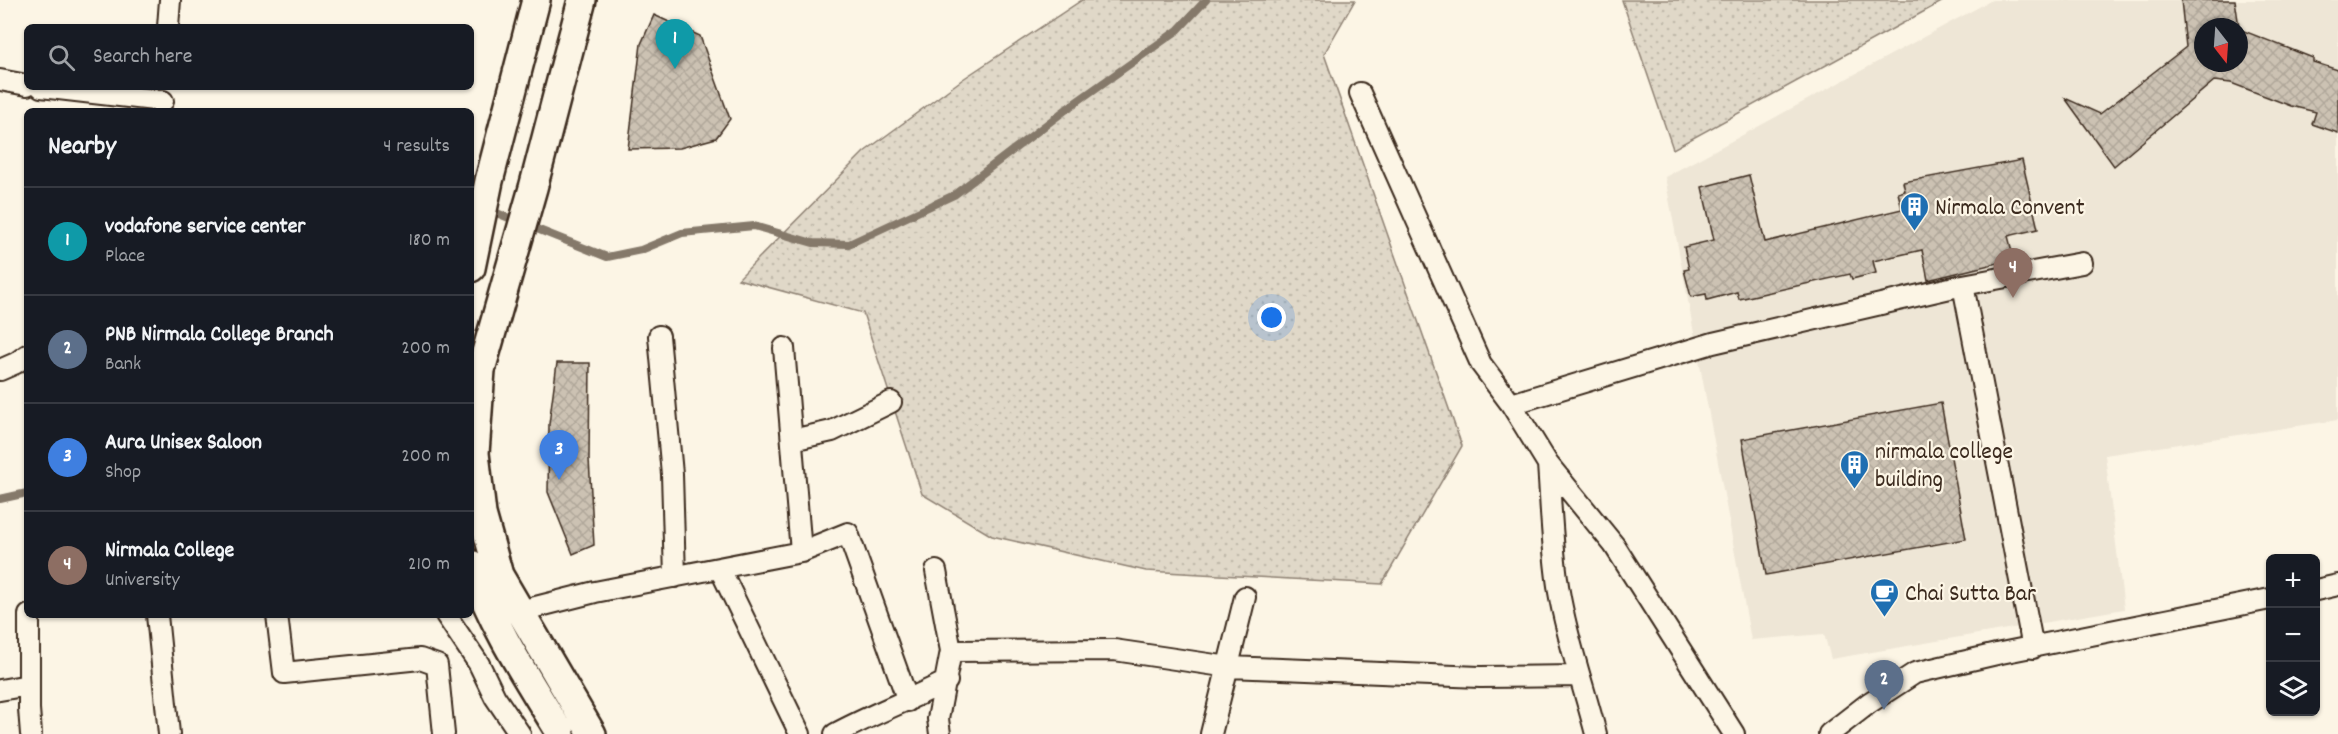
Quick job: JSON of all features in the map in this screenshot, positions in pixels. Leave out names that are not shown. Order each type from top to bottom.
[{"type":"main road","points":[[474,254],[489,181],[536,0]]},
{"type":"main road","points":[[582,0],[533,188],[481,370],[475,453],[482,514],[499,575],[592,734]]},
{"type":"main road","points":[[510,103],[554,108]]},
{"type":"main road","points":[[474,573],[480,590],[526,678],[561,734]]},
{"type":"street","points":[[168,24],[170,0]]},
{"type":"street","points":[[0,80],[24,84]]},
{"type":"street","points":[[69,90],[163,100]]},
{"type":"street","points":[[1360,93],[1481,364],[1511,404],[1548,464],[1614,545],[1734,734]]},
{"type":"street","points":[[1511,404],[1713,343],[1963,285],[2082,263]]},
{"type":"street","points":[[1963,285],[2032,648]]},
{"type":"street","points":[[659,336],[672,474],[675,577]]},
{"type":"street","points":[[784,348],[801,552]]},
{"type":"street","points":[[0,370],[24,357]]},
{"type":"street","points":[[792,440],[832,431],[891,402]]},
{"type":"street","points":[[1548,464],[1553,543],[1559,591],[1579,676],[1596,734]]},
{"type":"street","points":[[520,611],[596,592],[801,552],[848,533],[908,701]]},
{"type":"street","points":[[720,569],[800,734]]},
{"type":"street","points":[[936,571],[951,651],[938,719],[940,734]]},
{"type":"street","points":[[2320,589],[2338,585]]},
{"type":"street","points":[[1211,734],[1245,597]]},
{"type":"street","points":[[1829,734],[1869,703],[1915,673],[2266,600]]},
{"type":"street","points":[[29,618],[28,685],[31,734]]},
{"type":"street","points":[[157,618],[169,734]]},
{"type":"street","points":[[277,618],[285,673],[420,659],[437,665],[444,734]]},
{"type":"street","points":[[448,618],[479,664],[495,697],[520,734]]},
{"type":"street","points":[[951,651],[1114,650],[1229,667],[1480,677],[1579,676]]},
{"type":"street","points":[[835,734],[870,715],[908,701],[947,681]]},
{"type":"street","points":[[0,690],[28,685]]},
{"type":"shaded area","points":[[1082,0],[1355,0],[1324,54],[1462,446],[1382,584],[1146,571],[992,536],[922,494],[863,313],[738,279],[864,152],[963,79]]},
{"type":"shaded area","points":[[1622,0],[1945,0],[1673,149]]},
{"type":"shaded area","points":[[1992,0],[2338,0],[2338,420],[2105,455],[2124,609],[1831,659],[1824,634],[1751,640],[1665,177]]},
{"type":"building","points":[[2181,0],[2235,0],[2238,18],[2194,18],[2194,72],[2248,72],[2248,33],[2313,58],[2313,62],[2338,70],[2338,133],[2312,124],[2316,112],[2291,106],[2231,83],[2214,81],[2114,166],[2065,98],[2100,114],[2186,47]]},
{"type":"building","points":[[654,15],[700,36],[730,119],[716,138],[680,148],[628,149],[641,44]]},
{"type":"building","name":"Nirmala Convent","points":[[2022,160],[2038,229],[2008,236],[2014,259],[1928,280],[1922,250],[1873,261],[1876,273],[1852,279],[1850,274],[1739,299],[1737,292],[1707,300],[1706,294],[1691,297],[1684,270],[1689,269],[1684,247],[1714,240],[1702,187],[1749,175],[1765,242],[1902,209],[1898,193],[1905,191],[1903,182]]},
{"type":"building","points":[[557,363],[590,363],[589,459],[594,545],[573,554],[548,492],[549,424]]},
{"type":"building","name":"nirmala college building","points":[[1941,403],[1966,539],[1766,575],[1742,439]]},
{"type":"waterway","points":[[489,210],[607,257],[641,250],[682,233],[754,226],[813,243],[849,244],[954,195],[1072,105],[1178,30],[1206,0]]},
{"type":"waterway","points":[[0,499],[24,494]]},
{"type":"place","name":"vodafone service center","points":[[675,69]]},
{"type":"place","name":"Nirmala Convent","points":[[1914,232]]},
{"type":"place","name":"Nirmala College","points":[[2013,298]]},
{"type":"place","name":"Aura Unisex Saloon","points":[[559,480]]},
{"type":"place","name":"nirmala college building","points":[[1854,490]]},
{"type":"place","name":"Chai Sutta Bar","points":[[1884,618]]},
{"type":"place","name":"PNB Nirmala College Branch","points":[[1884,710]]}]
